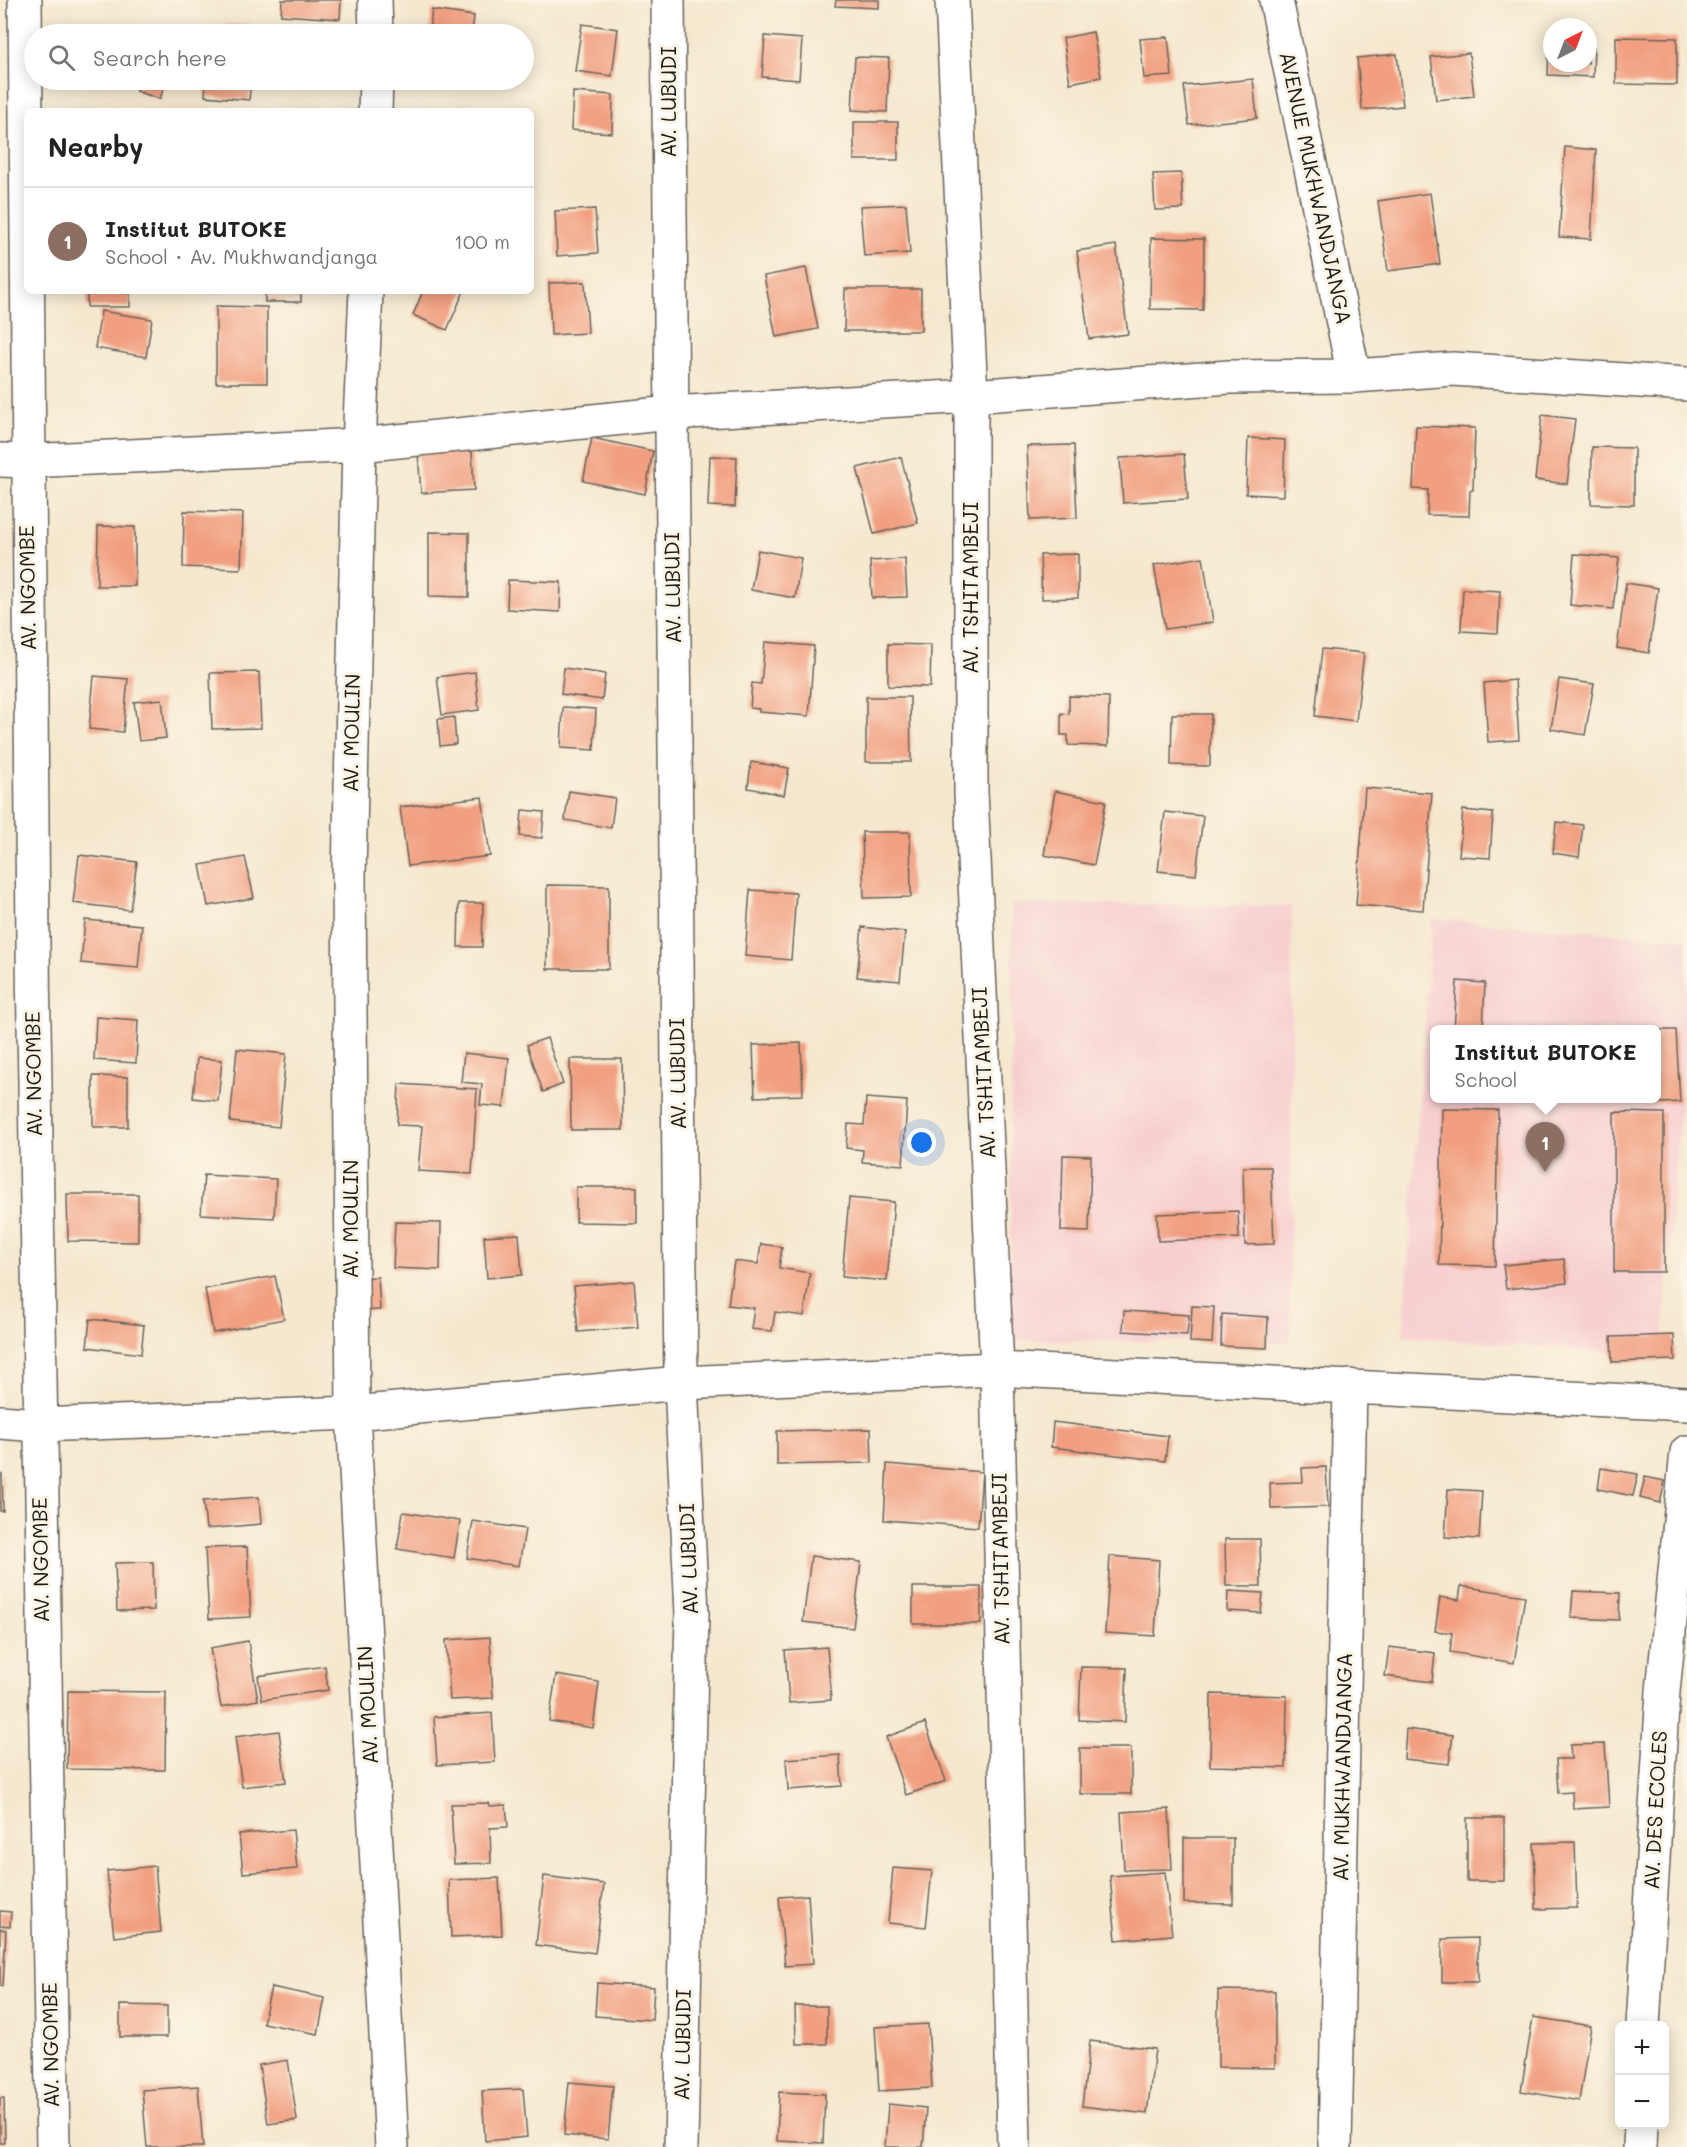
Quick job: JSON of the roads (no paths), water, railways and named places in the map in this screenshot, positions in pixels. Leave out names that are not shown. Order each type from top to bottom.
[{"type":"street","name":"AV. NGOMBE","points":[[24,24],[25,0]]},
{"type":"street","points":[[375,0],[375,24]]},
{"type":"street","name":"AV. LUBUDI","points":[[668,0],[681,1383],[692,1613],[681,2147]]},
{"type":"street","name":"AV. TSHITAMBEJI","points":[[952,0],[971,396],[971,792],[997,1369],[1014,2147]]},
{"type":"street","name":"AVENUE MUKHWANDJANGA","points":[[1276,0],[1354,376]]},
{"type":"street","name":"AV. NGOMBE","points":[[24,38],[13,461],[38,1425],[53,2147]]},
{"type":"street","points":[[375,108],[376,90]]},
{"type":"street","name":"AV. MOULIN","points":[[366,294],[359,445],[349,875],[353,1413],[392,2147]]},
{"type":"street","points":[[13,461],[359,445],[671,413],[971,396],[1229,377],[1354,376],[1453,369],[1687,384]]},
{"type":"street","points":[[0,1422],[38,1425],[353,1413],[681,1383],[997,1369],[1687,1404]]},
{"type":"street","name":"AV. MUKHWANDJANGA","points":[[1335,2147],[1350,1386]]},
{"type":"street","name":"AV. DES ECOLES","points":[[1643,2021],[1663,1691],[1687,1452]]},
{"type":"street","points":[[1640,2147],[1641,2129]]},
{"type":"place","name":"Institut BUTOKE","points":[[1545,1172]]}]
